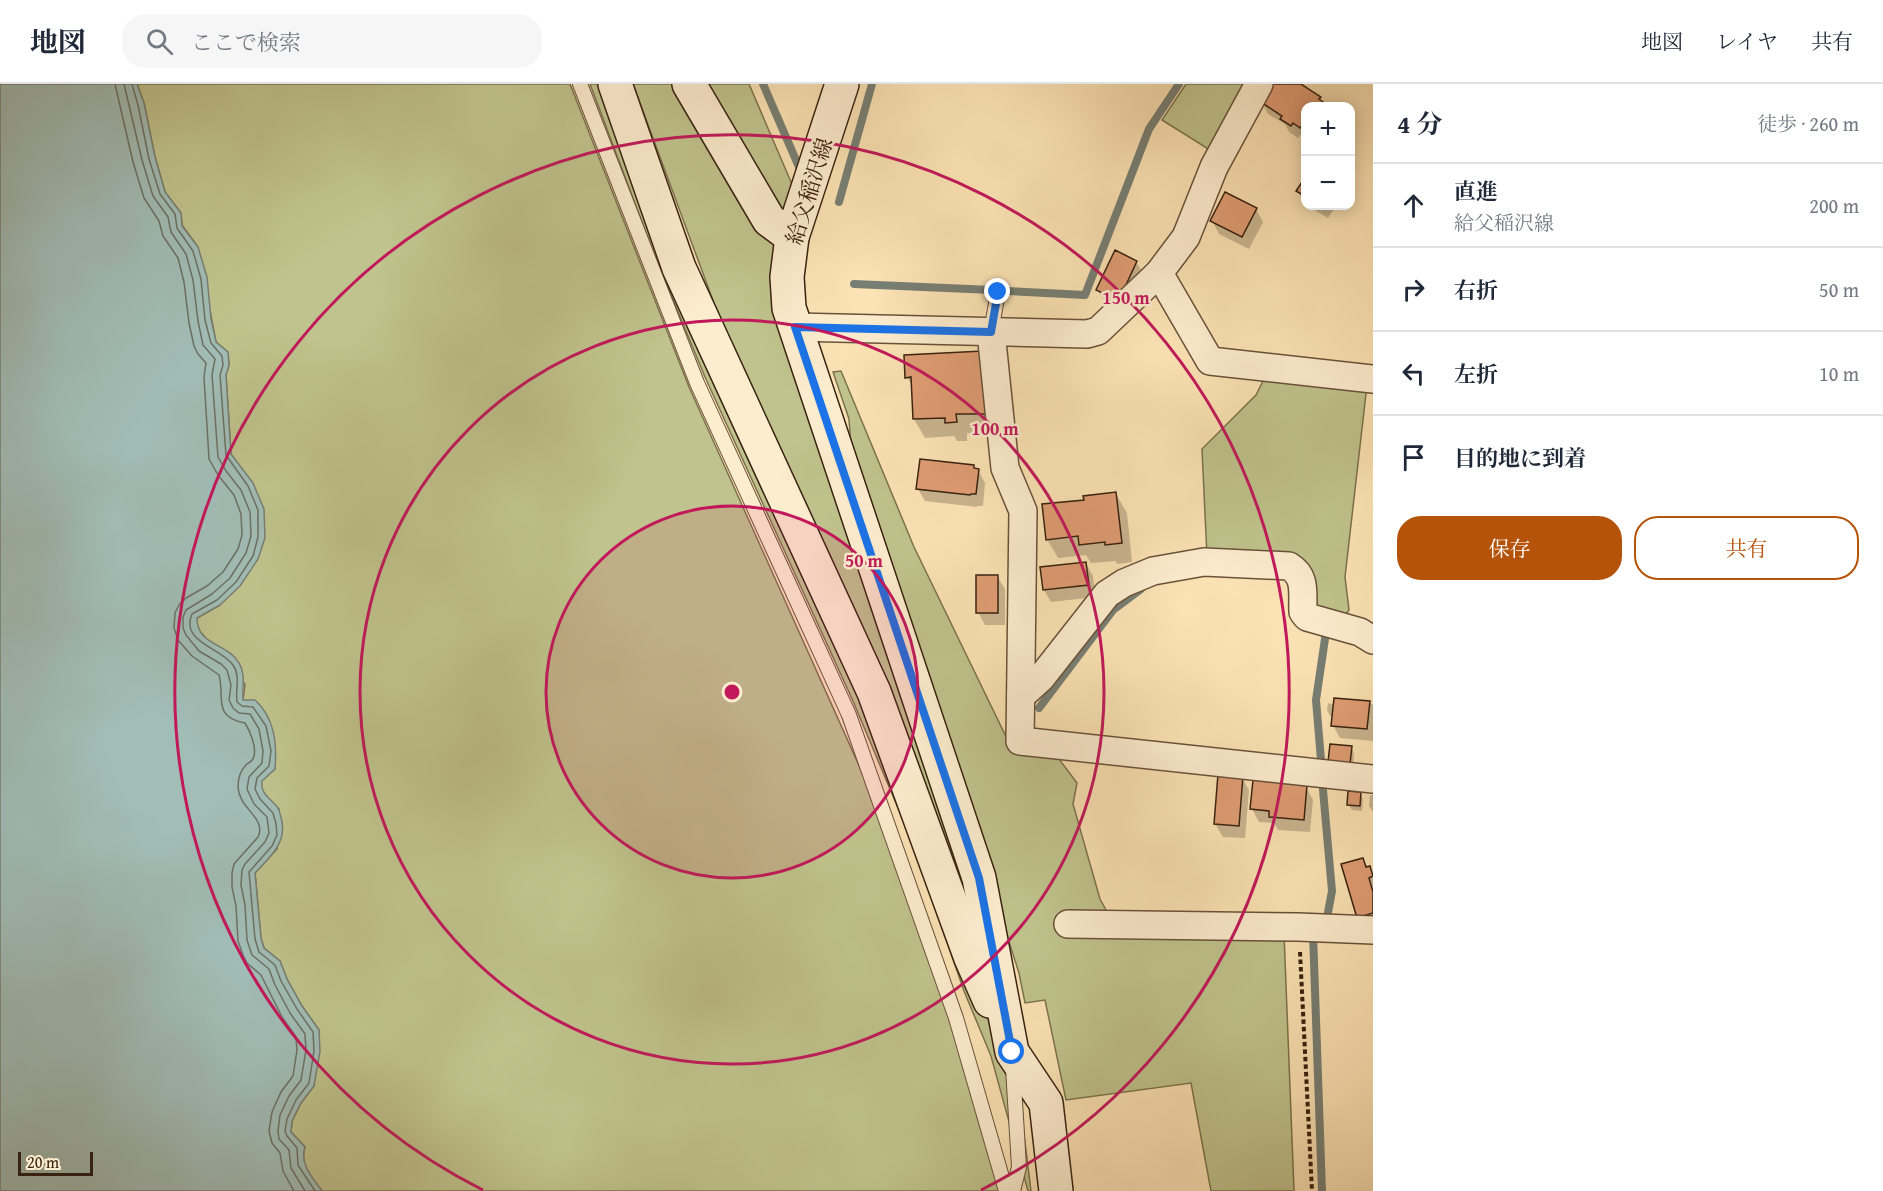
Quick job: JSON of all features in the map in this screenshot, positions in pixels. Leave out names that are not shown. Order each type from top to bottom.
[{"type":"street","points":[[615,84],[679,268],[873,692],[971,958],[1012,1052]]},
{"type":"street","points":[[690,84],[769,220],[792,237]]},
{"type":"street","name":"給父稲沢線","points":[[842,84],[792,237],[787,278],[789,308],[979,878],[1012,1052],[1046,1103],[1056,1191]]},
{"type":"street","points":[[795,327],[1087,334],[1098,331],[1159,273],[1186,237],[1214,167],[1259,84]]},
{"type":"street","points":[[1159,273],[1210,361],[1373,379]]},
{"type":"street","points":[[991,332],[1005,468],[1023,511],[1020,741],[1373,779]]},
{"type":"street","points":[[1021,696],[1041,678],[1107,594],[1124,583],[1153,572],[1204,562],[1289,566],[1297,571],[1302,580],[1302,612],[1307,617],[1360,632],[1373,640]]},
{"type":"street","points":[[1068,924],[1373,930]]},
{"type":"lane","points":[[580,84],[697,383],[849,715],[956,1018],[1006,1191]]},
{"type":"lane","points":[[991,332],[998,292]]},
{"type":"lane","points":[[1012,1052],[1019,1167],[1014,1191]]},
{"type":"path","points":[[1298,927],[1312,1191]]},
{"type":"green space","points":[[137,84],[570,84],[689,387],[870,790],[1010,1191],[322,1191],[305,1165],[305,1147],[291,1132],[292,1121],[301,1103],[314,1086],[319,1030],[302,1006],[280,961],[264,948],[261,938],[255,873],[277,849],[279,809],[264,793],[261,781],[275,769],[243,700],[245,685],[229,653],[208,641],[197,628],[197,618],[220,605],[237,463],[231,454],[226,375],[229,365],[228,352],[216,342],[198,247],[182,225],[181,213],[165,192],[144,103]]},
{"type":"green space","points":[[590,84],[609,84],[863,700],[975,992],[1001,1045],[1021,1110],[1031,1191],[1028,1191],[991,1056],[964,991],[911,839],[853,701],[705,377],[654,254]]},
{"type":"green space","points":[[633,84],[675,84],[789,259],[994,974],[953,859],[735,360]]},
{"type":"green space","points":[[706,84],[749,84],[791,182],[812,178],[791,216],[777,204]]},
{"type":"green space","points":[[1186,84],[1250,84],[1213,152],[1162,120]]},
{"type":"green space","points":[[841,371],[914,547],[1013,751],[1059,759],[1077,783],[1073,804],[1100,899],[1110,917],[1284,933],[1294,1191],[1211,1191],[1191,1083],[1066,1100],[1045,1000],[1025,1003],[1019,973],[851,447],[849,419],[833,372]]},
{"type":"green space","points":[[1267,373],[1367,385],[1345,577],[1349,610],[1341,621],[1311,613],[1306,578],[1207,557],[1202,449],[1256,395]]},
{"type":"water","points":[[0,84],[137,84],[144,103],[165,192],[181,213],[182,226],[198,247],[207,277],[216,342],[228,352],[229,365],[226,375],[231,454],[253,483],[264,509],[265,538],[258,559],[240,586],[220,605],[197,618],[198,627],[207,639],[228,651],[239,663],[243,676],[243,700],[255,700],[262,707],[273,732],[276,750],[275,769],[262,781],[262,786],[264,793],[278,808],[283,830],[279,844],[255,873],[261,938],[264,948],[280,961],[302,1006],[319,1030],[320,1051],[314,1086],[301,1103],[292,1121],[291,1132],[305,1147],[305,1165],[322,1191],[0,1191]]},
{"type":"building","points":[[1270,84],[1301,84],[1321,97],[1319,99],[1323,102],[1301,102],[1300,128],[1293,123],[1291,126],[1280,119],[1282,116],[1259,101]]},
{"type":"building","points":[[1301,184],[1301,194],[1296,191]]},
{"type":"building","points":[[1225,192],[1257,208],[1242,237],[1210,221]]},
{"type":"building","points":[[1115,250],[1137,261],[1126,285],[1128,286],[1119,301],[1096,290]]},
{"type":"building","points":[[983,351],[994,414],[956,414],[957,422],[945,423],[945,418],[913,419],[911,377],[905,378],[904,355]]},
{"type":"building","points":[[920,459],[974,465],[974,468],[979,469],[976,494],[916,489]]},
{"type":"building","points":[[1116,492],[1122,543],[1079,545],[1078,536],[1046,540],[1042,504],[1084,500],[1083,496]]},
{"type":"building","points":[[1086,562],[1089,585],[1043,590],[1040,567]]},
{"type":"building","points":[[976,575],[998,575],[998,613],[976,613]]},
{"type":"building","points":[[1334,698],[1370,701],[1367,729],[1331,726]]},
{"type":"building","points":[[1330,744],[1352,746],[1350,764],[1328,762]]},
{"type":"building","points":[[1218,774],[1243,776],[1239,826],[1214,824]]},
{"type":"building","points":[[1253,780],[1307,785],[1304,820],[1269,817],[1269,811],[1250,809]]},
{"type":"building","points":[[1348,791],[1361,792],[1360,806],[1347,805]]},
{"type":"building","points":[[1363,858],[1366,867],[1370,866],[1373,876],[1369,878],[1373,892],[1373,913],[1357,918],[1341,864]]},
{"type":"waterway","points":[[763,84],[802,174]]},
{"type":"waterway","points":[[839,202],[872,84]]},
{"type":"waterway","points":[[1007,291],[1085,295],[1149,129],[1179,84]]},
{"type":"waterway","points":[[854,284],[992,290]]},
{"type":"waterway","points":[[1039,708],[1113,610],[1141,589]]},
{"type":"waterway","points":[[1321,760],[1316,700],[1326,632]]},
{"type":"waterway","points":[[1323,790],[1332,891],[1327,918]]},
{"type":"waterway","points":[[1313,933],[1322,1191]]},
{"type":"route","points":[[998,292],[991,332],[795,327],[979,878],[1012,1052]]}]
